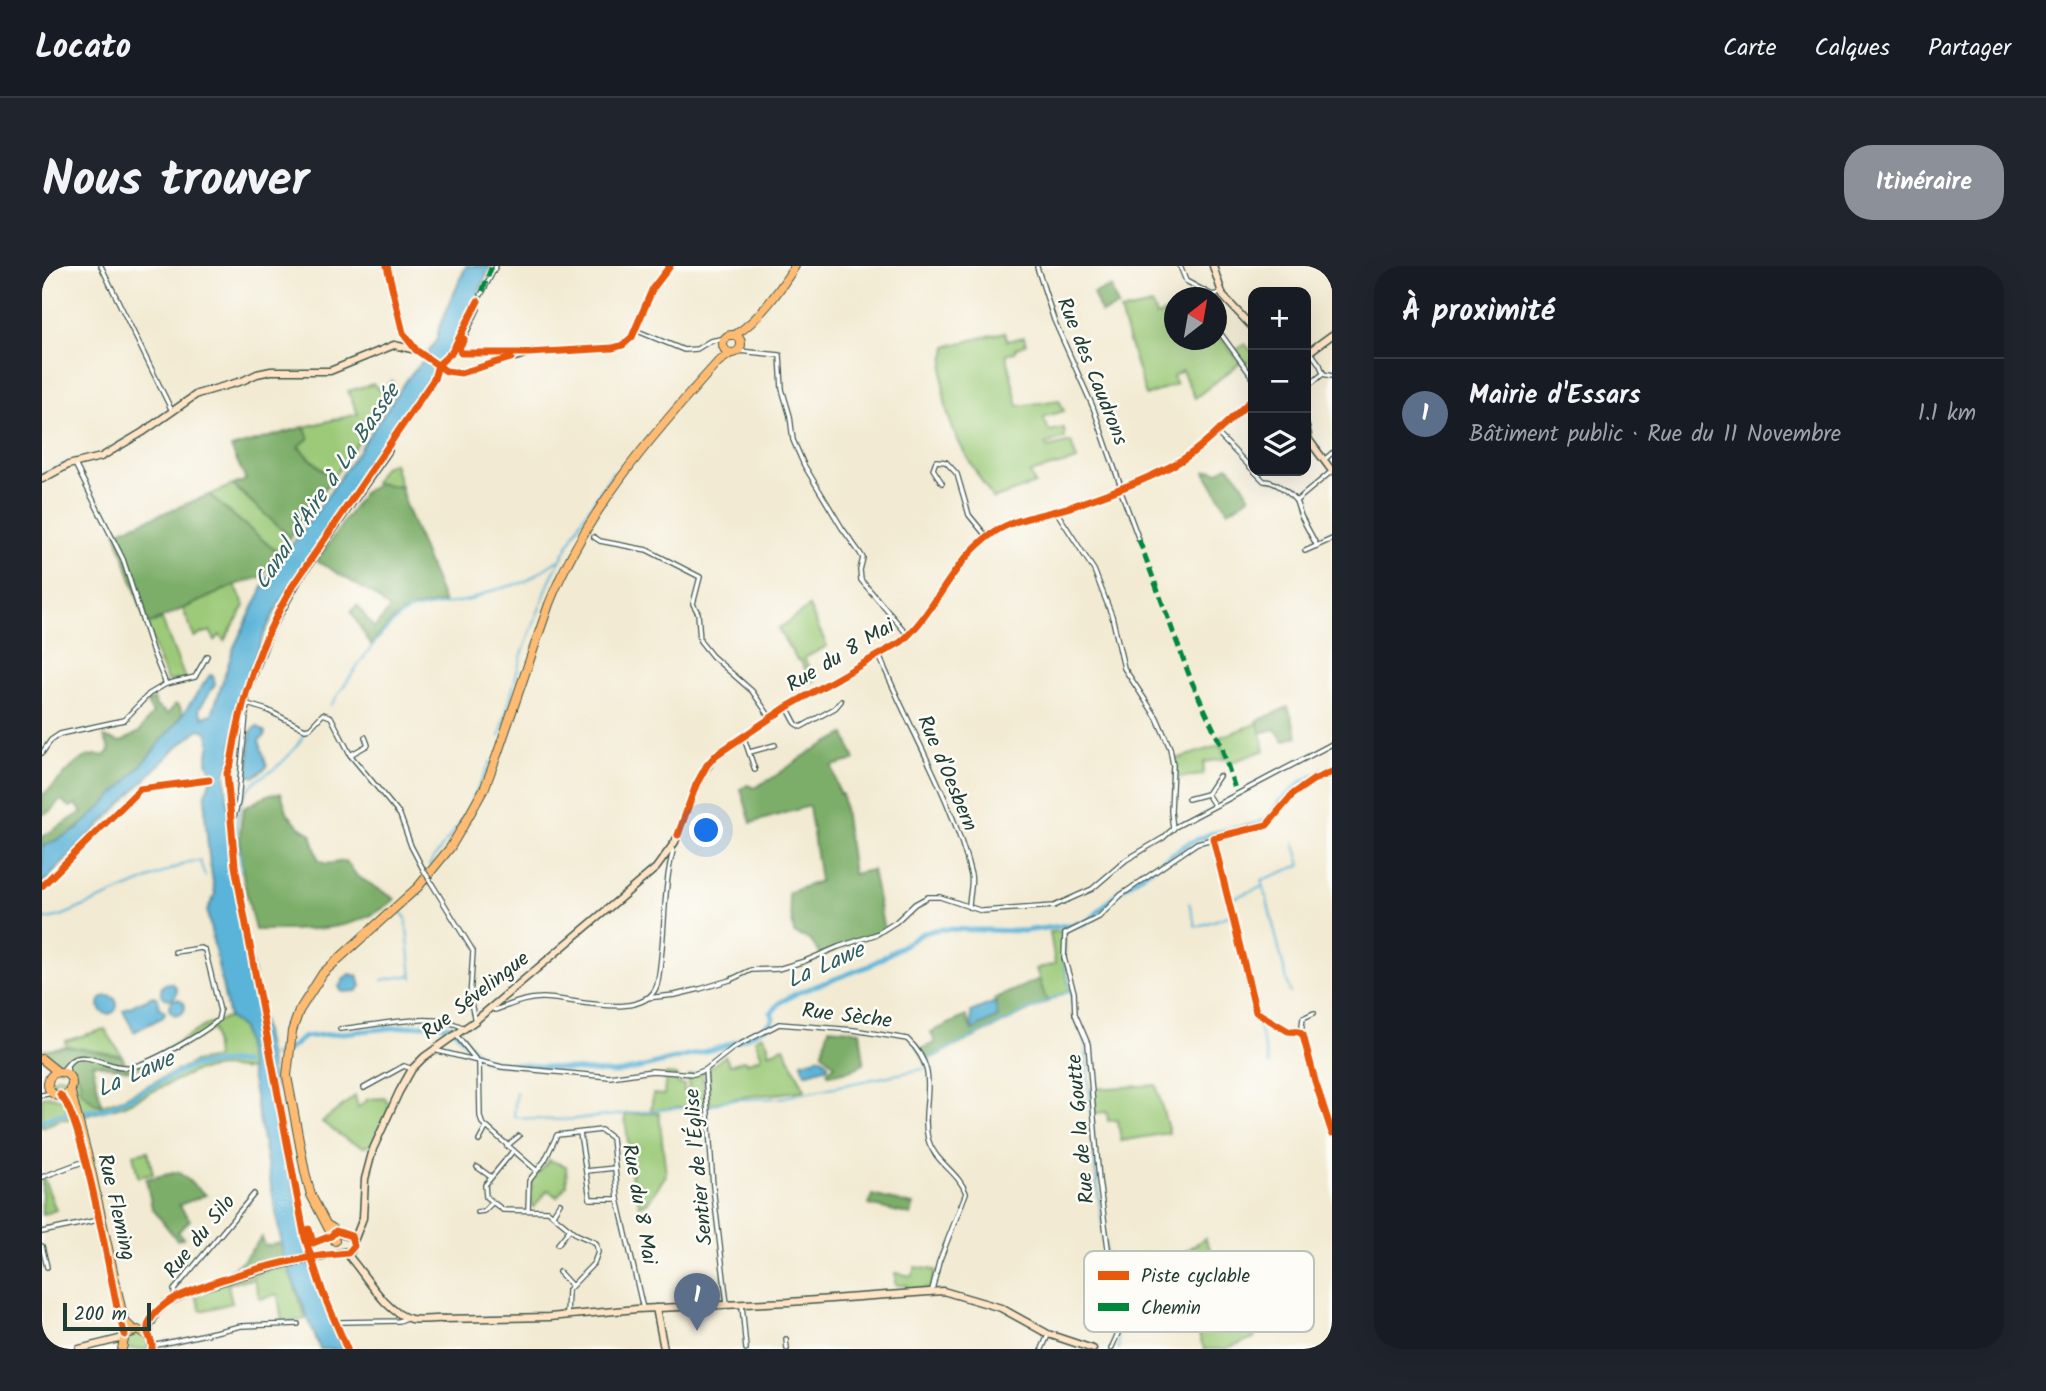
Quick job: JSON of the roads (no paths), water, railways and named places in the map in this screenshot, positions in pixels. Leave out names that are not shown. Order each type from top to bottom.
[{"type":"main road","points":[[387,266],[403,333],[416,350],[441,368],[461,373],[510,356],[613,348],[628,341],[653,288],[670,266]]},
{"type":"main road","points":[[795,266],[747,328],[634,459],[596,510],[575,547],[545,613],[485,786],[450,848],[402,904],[323,973],[299,1012],[288,1057],[289,1094],[311,1195],[328,1225],[386,1302],[398,1314],[408,1318],[567,1315],[950,1292],[1001,1308],[1048,1334],[1093,1349]]},
{"type":"main road","points":[[1213,266],[1219,287]]},
{"type":"main road","points":[[1227,300],[1248,323]]},
{"type":"main road","points":[[42,479],[75,464],[101,457],[143,432],[197,394],[271,371],[330,371],[394,345],[403,333]]},
{"type":"main road","points":[[1311,351],[1332,335]]},
{"type":"main road","points":[[394,345],[416,350]]},
{"type":"main road","name":"Rue du 8 Mai","points":[[678,835],[691,796],[703,771],[716,755],[786,707],[908,636],[960,565],[987,537],[1008,525],[1059,512],[1174,464],[1195,451],[1248,403]]},
{"type":"main road","points":[[1311,443],[1332,471]]},
{"type":"main road","name":"Rue Sévelingue","points":[[344,1244],[362,1224],[368,1165],[399,1091],[412,1069],[491,1008],[648,876],[678,835]]},
{"type":"main road","points":[[42,1059],[61,1073],[48,1086],[56,1094],[70,1089]]},
{"type":"main road","name":"Rue Fleming","points":[[61,1073],[71,1082],[73,1113],[123,1342]]},
{"type":"main road","name":"Rue Fleming","points":[[56,1094],[65,1099],[73,1113],[89,1161],[122,1312],[128,1327],[136,1330]]},
{"type":"main road","points":[[79,1349],[123,1342],[165,1300],[235,1277],[315,1256],[344,1244]]},
{"type":"main road","points":[[153,1344],[150,1321],[174,1297]]},
{"type":"main road","points":[[656,1308],[664,1349]]},
{"type":"main road","points":[[136,1330],[153,1344]]},
{"type":"street","points":[[102,266],[172,411]]},
{"type":"street","points":[[496,266],[478,301],[472,324],[458,348],[461,353],[510,356]]},
{"type":"street","points":[[1180,266],[1186,281],[1197,287]]},
{"type":"street","name":"Rue des Caudrons","points":[[1037,267],[1054,320],[1093,407],[1139,540]]},
{"type":"street","points":[[635,330],[684,350],[732,345],[780,355],[782,388],[793,440],[804,465],[863,558],[861,580],[908,636]]},
{"type":"street","points":[[1227,342],[1248,371]]},
{"type":"street","points":[[1311,356],[1320,365],[1323,374]]},
{"type":"street","points":[[1311,383],[1323,374],[1332,376]]},
{"type":"street","points":[[1216,432],[1248,464]]},
{"type":"street","points":[[234,817],[238,802],[247,704],[257,664],[279,615],[300,580],[390,451]]},
{"type":"street","points":[[1324,460],[1332,453]]},
{"type":"street","points":[[942,483],[933,469],[936,461],[946,462],[957,474],[969,515],[987,537]]},
{"type":"street","points":[[75,464],[123,559],[152,650],[166,684]]},
{"type":"street","points":[[1296,501],[1332,471]]},
{"type":"street","points":[[1261,476],[1287,491],[1296,501],[1300,516],[1317,546]]},
{"type":"street","points":[[1059,512],[1099,580],[1112,616],[1124,668],[1157,718],[1170,748],[1173,765],[1173,829]]},
{"type":"street","points":[[594,537],[600,541],[647,550],[700,577],[693,604],[698,613],[700,641],[752,691],[770,718]]},
{"type":"street","points":[[1305,551],[1332,539]]},
{"type":"street","name":"Rue d'Oesbern","points":[[879,655],[935,774],[953,819],[972,878],[969,907]]},
{"type":"street","points":[[42,753],[51,740],[60,734],[124,720],[149,694],[166,684],[195,677],[206,656]]},
{"type":"street","points":[[786,707],[796,724],[801,727],[835,708],[841,701]]},
{"type":"street","points":[[247,704],[267,710],[305,729],[310,728],[323,714],[331,717],[350,755],[400,815],[423,869],[473,951],[470,999],[475,1021]]},
{"type":"street","points":[[744,736],[755,769]]},
{"type":"street","points":[[350,755],[368,745],[365,737]]},
{"type":"street","points":[[491,1008],[495,1010],[540,998],[602,1006],[622,1005],[699,989],[730,980],[751,970],[778,969],[877,934],[928,897],[940,897],[969,907],[995,911],[1054,905],[1092,889],[1126,860],[1214,805],[1332,744]]},
{"type":"street","points":[[750,752],[775,745]]},
{"type":"street","name":"Rue de la Goutte","points":[[1108,1251],[1099,1180],[1088,1044],[1075,1014],[1074,992],[1064,958],[1065,934],[1099,917],[1121,895],[1197,843],[1267,825],[1293,794],[1313,780],[1332,772]]},
{"type":"street","points":[[1188,799],[1206,794],[1219,776]]},
{"type":"street","points":[[1206,794],[1214,805]]},
{"type":"street","points":[[1213,838],[1256,1012],[1288,1031],[1301,1033]]},
{"type":"street","points":[[646,998],[653,993],[657,984],[665,927],[668,869],[673,851],[671,848]]},
{"type":"street","points":[[61,1073],[71,1060],[82,1058],[120,1068],[138,1066],[190,1039],[218,1020],[220,1011],[205,950],[201,948],[175,952]]},
{"type":"street","points":[[1314,1013],[1303,1018],[1301,1033],[1332,1133]]},
{"type":"street","points":[[340,1029],[426,1020],[450,1022],[460,1032],[479,1062],[480,1116],[486,1128],[536,1170]]},
{"type":"street","name":"Rue Sèche","points":[[705,1070],[733,1048],[779,1024],[894,1035],[910,1042],[923,1062],[929,1078],[927,1132],[930,1145],[937,1158],[961,1183],[966,1193],[943,1250],[932,1292]]},
{"type":"street","points":[[435,1050],[502,1068],[597,1077],[653,1072],[694,1074],[705,1070]]},
{"type":"street","points":[[364,1088],[404,1066],[412,1069]]},
{"type":"street","name":"Sentier de l'Église","points":[[705,1070],[713,1187],[727,1304]]},
{"type":"street","points":[[42,1095],[56,1094]]},
{"type":"street","points":[[479,1141],[486,1128]]},
{"type":"street","name":"Rue du 8 Mai","points":[[580,1133],[601,1130],[612,1138],[618,1199],[642,1309]]},
{"type":"street","points":[[528,1210],[528,1185],[545,1160],[557,1135],[580,1133],[590,1199],[618,1199]]},
{"type":"street","points":[[507,1146],[519,1136]]},
{"type":"street","points":[[513,1151],[485,1185],[484,1192],[492,1203],[503,1210],[542,1209],[554,1214],[570,1229],[596,1243],[598,1252],[590,1270],[571,1285],[567,1296],[567,1315]]},
{"type":"street","points":[[42,1177],[85,1161]]},
{"type":"street","points":[[477,1167],[491,1177]]},
{"type":"street","points":[[586,1171],[615,1168]]},
{"type":"street","name":"Rue du Silo","points":[[174,1297],[174,1290],[254,1194]]},
{"type":"street","points":[[477,1212],[484,1211],[492,1203]]},
{"type":"street","points":[[554,1214],[560,1203]]},
{"type":"street","points":[[42,1231],[98,1220]]},
{"type":"street","points":[[558,1244],[570,1229]]},
{"type":"street","points":[[42,1245],[47,1267]]},
{"type":"street","points":[[559,1272],[571,1285]]},
{"type":"street","points":[[742,1303],[746,1349]]},
{"type":"street","points":[[340,1322],[399,1321],[408,1318]]},
{"type":"street","points":[[153,1344],[241,1326],[299,1324]]},
{"type":"street","name":"Rue de la Goutte","points":[[1111,1349],[1119,1332]]},
{"type":"street","points":[[1042,1349],[1048,1334]]},
{"type":"street","points":[[786,1339],[787,1349]]},
{"type":"water","points":[[466,266],[490,266],[476,300],[446,356],[434,370],[432,378],[277,608],[249,672],[237,717],[230,763],[225,772],[233,868],[302,1233],[319,1290],[344,1349],[320,1349],[284,1257],[242,1028],[229,1018],[207,911],[215,894],[205,813],[211,772],[207,761],[210,743],[207,731],[199,729],[174,750],[42,884],[42,847],[77,830],[127,782],[176,724],[210,675],[213,676],[215,684],[199,709],[203,717],[212,714],[234,647],[268,577],[437,339],[439,328]]},
{"type":"water","points":[[257,726],[265,732],[265,736],[259,740],[267,767],[254,777],[248,775],[251,732]]},
{"type":"water","points":[[350,974],[358,976],[361,986],[357,991],[342,992],[339,987]]},
{"type":"water","points":[[166,983],[172,983],[177,991],[175,997],[166,999],[161,994],[161,988]]},
{"type":"water","points":[[108,996],[114,999],[117,1005],[114,1011],[108,1014],[102,1011],[99,1005],[102,999]]},
{"type":"water","points":[[153,996],[158,998],[159,1007],[165,1012],[163,1017],[134,1032],[123,1010]]},
{"type":"water","points":[[174,999],[180,999],[185,1007],[183,1013],[174,1015],[169,1010],[169,1004]]},
{"type":"water","points":[[995,1002],[998,1017],[972,1030],[971,1012]]},
{"type":"water","points":[[820,1057],[828,1063],[828,1067],[805,1074],[802,1062]]},
{"type":"waterway","points":[[118,444],[128,438]]},
{"type":"waterway","points":[[42,475],[64,464]]},
{"type":"waterway","points":[[500,736],[521,657],[551,578],[582,519],[613,471]]},
{"type":"waterway","points":[[331,705],[377,640],[398,618],[409,611],[470,600],[525,582],[558,560]]},
{"type":"waterway","points":[[241,871],[237,828],[243,797],[256,781],[287,758],[307,730]]},
{"type":"waterway","points":[[429,865],[462,820],[491,761]]},
{"type":"waterway","name":"La Lawe","points":[[274,1055],[288,1050],[304,1037],[431,1024],[452,1027],[478,1055],[491,1062],[613,1073],[710,1050],[760,1030],[771,1022],[771,1013],[781,1002],[797,993],[869,966],[923,933],[939,929],[1024,931],[1084,923],[1120,890],[1187,844],[1210,834],[1259,824],[1302,782],[1332,768]]},
{"type":"waterway","points":[[1290,993],[1262,880],[1301,865],[1294,842]]},
{"type":"waterway","points":[[42,920],[61,916],[189,862],[200,861],[205,876]]},
{"type":"waterway","points":[[412,978],[406,918],[401,912],[425,887]]},
{"type":"waterway","points":[[1230,899],[1262,887]]},
{"type":"waterway","points":[[1189,903],[1196,927],[1231,915]]},
{"type":"waterway","points":[[1063,933],[1063,961],[1080,1030]]},
{"type":"waterway","points":[[1243,967],[1269,1065]]},
{"type":"waterway","points":[[382,980],[411,975]]},
{"type":"waterway","points":[[928,1068],[925,1060],[1071,990]]},
{"type":"waterway","points":[[1085,1042],[1096,1176],[1106,1251]]},
{"type":"waterway","name":"La Lawe","points":[[42,1121],[62,1114],[106,1109],[192,1066],[244,1063]]},
{"type":"waterway","points":[[710,1106],[727,1100],[780,1098],[923,1069]]},
{"type":"waterway","points":[[516,1092],[514,1117],[538,1119],[562,1120],[705,1107]]},
{"type":"waterway","points":[[1118,1337],[1119,1349]]},
{"type":"place","name":"Mairie d'Essars","points":[[697,1331]]},
{"type":"water label","name":"Canal d'Aire à La Bassée","points":[[326,486]]}]
